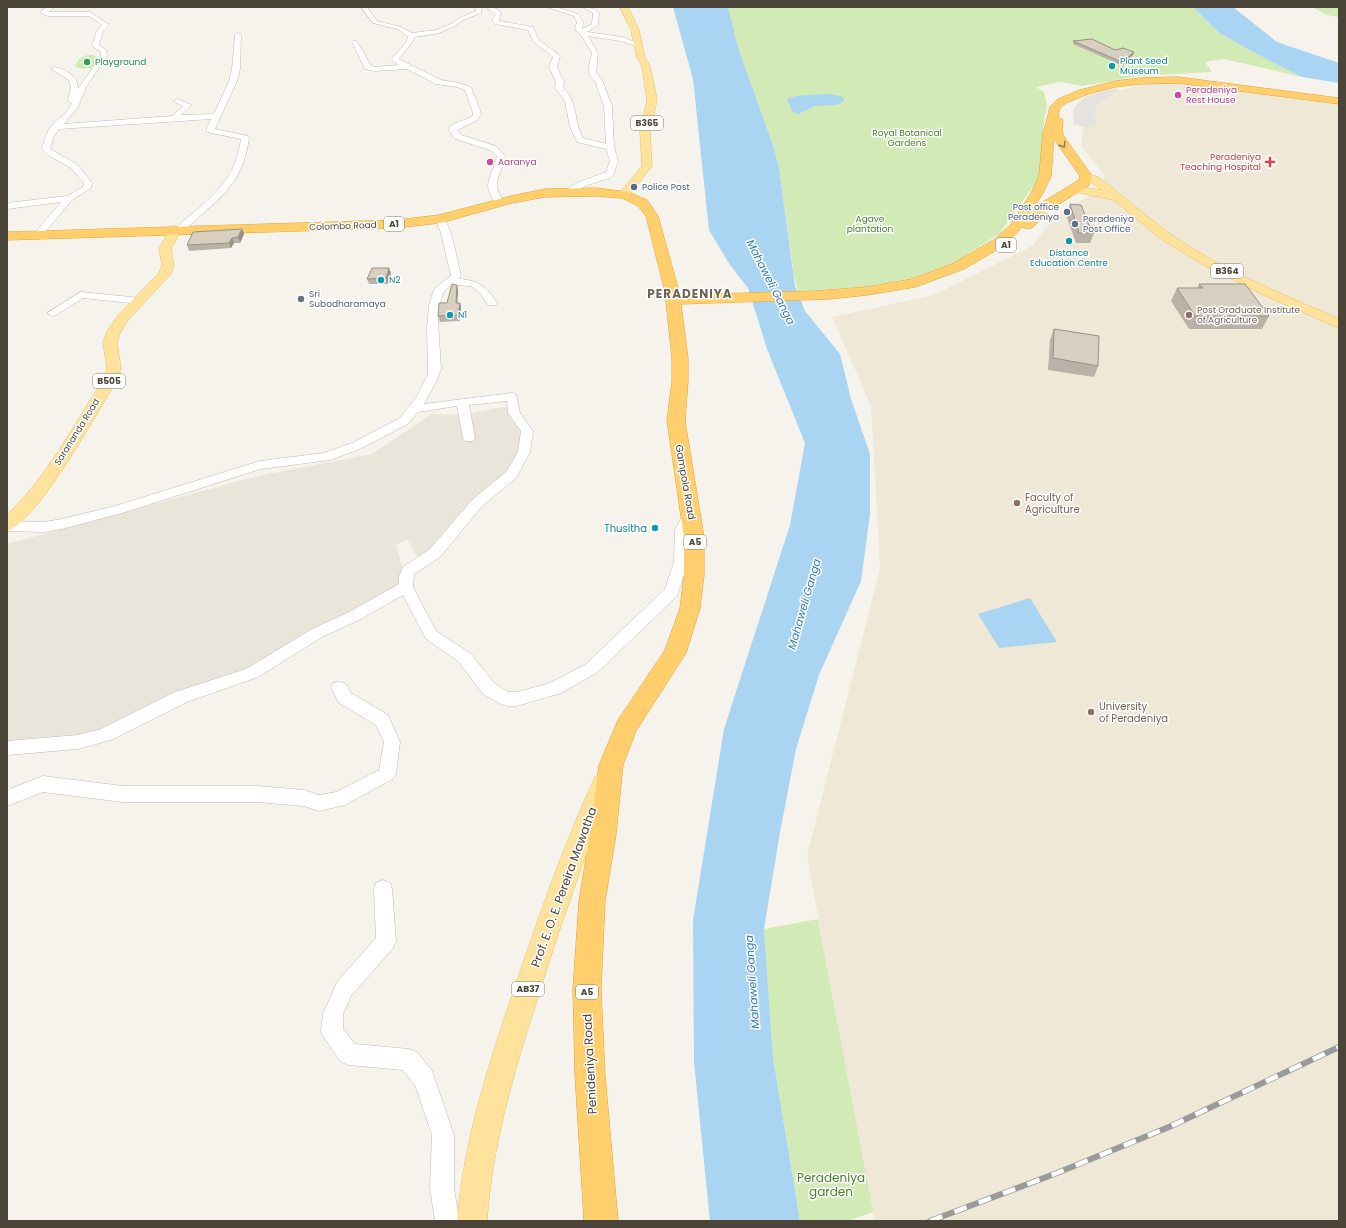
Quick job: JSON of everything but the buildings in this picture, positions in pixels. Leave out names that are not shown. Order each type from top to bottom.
[{"type":"highway","name":"A1","points":[[817,295],[867,291],[915,283],[959,266],[1000,242],[1009,234],[1054,171],[1049,134],[1055,107],[1062,101],[1084,92],[1115,84],[1163,80],[1192,81],[1339,101]]},
{"type":"highway","points":[[1070,98],[1057,122],[1057,135],[1086,176]]},
{"type":"highway","points":[[1074,189],[1055,186],[1048,182],[1054,171],[1075,170],[1086,176]]},
{"type":"highway","name":"A1","points":[[673,300],[817,295],[870,295],[918,287],[952,275],[997,252],[1014,239],[1033,216],[1043,208],[1085,182],[1086,176]]},
{"type":"highway","name":"Colombo Road","points":[[7,236],[381,225],[440,219],[541,194],[606,192],[624,195],[643,203],[652,216],[665,262],[673,300]]},
{"type":"highway","name":"Gampola Road","points":[[611,765],[626,727],[675,653],[693,590],[695,558],[691,511],[676,421],[680,381],[680,359],[673,300]]},
{"type":"highway","name":"Penideniya Road","points":[[601,1221],[590,1074],[587,989],[592,901],[603,834],[611,765]]},
{"type":"main road","name":"B365","points":[[624,7],[635,30],[641,58],[646,66]]},
{"type":"main road","name":"B365","points":[[624,195],[647,166],[645,132],[652,100],[643,39],[632,7]]},
{"type":"main road","name":"B364","points":[[1086,176],[1094,179],[1165,236],[1200,257],[1250,283],[1339,324]]},
{"type":"main road","points":[[606,192],[639,177]]},
{"type":"main road","name":"B364","points":[[1074,189],[1109,195],[1124,202]]},
{"type":"main road","name":"Sarananda Road","points":[[7,526],[40,490],[108,382],[114,366],[114,358],[110,348],[112,334],[121,321],[161,280],[167,270],[168,265],[165,249],[177,230]]},
{"type":"main road","name":"Prof. E. O. E. Pereira Mawatha","points":[[472,1221],[473,1202],[479,1164],[507,1055],[554,909],[611,765]]},
{"type":"street","points":[[38,235],[69,198],[87,188],[88,183],[77,168],[69,162],[49,153],[46,149],[47,138],[55,127],[74,108],[76,98],[86,80],[104,56],[104,51],[95,46],[100,30],[106,25],[90,14],[48,14],[43,12],[52,7]]},
{"type":"street","points":[[364,7],[375,22],[399,28],[411,35],[445,30],[458,20],[479,12],[479,7]]},
{"type":"street","points":[[489,7],[498,13],[497,23],[531,28],[536,41],[555,53],[557,56],[553,67],[560,82],[559,88],[566,94],[570,102],[577,135],[580,140],[610,147]]},
{"type":"street","points":[[550,7],[576,15],[580,22],[578,28],[579,31],[583,33],[595,53],[592,72],[594,77],[598,80],[608,106],[610,147],[614,161],[610,173],[607,176],[582,184],[568,192]]},
{"type":"street","points":[[583,33],[584,30],[595,25],[596,13],[585,7]]},
{"type":"street","points":[[583,33],[622,39],[638,45]]},
{"type":"street","points":[[177,230],[222,192],[235,174],[241,160],[245,138],[238,135],[221,134],[210,130],[233,81],[236,69],[238,35]]},
{"type":"street","points":[[411,35],[410,41],[395,59],[396,61],[439,82],[459,85],[468,89],[477,113],[475,118],[458,124],[453,130],[458,137],[493,148],[501,156],[500,167],[491,186],[492,195],[500,203]]},
{"type":"street","points":[[356,42],[368,67],[375,69],[406,67]]},
{"type":"street","points":[[55,69],[66,72],[73,80],[75,91],[72,96],[72,110]]},
{"type":"street","points":[[174,118],[188,105],[177,101]]},
{"type":"street","points":[[55,127],[216,116]]},
{"type":"street","points":[[7,206],[69,198]]},
{"type":"street","points":[[7,526],[44,526],[62,524],[117,510],[260,465],[326,457],[356,446],[404,421],[414,410],[430,383],[435,370],[433,351],[434,307],[443,285],[456,276],[446,233],[440,219]]},
{"type":"street","points":[[449,282],[471,282],[477,284],[485,291],[492,303]]},
{"type":"street","points":[[70,291],[81,295],[140,301]]},
{"type":"street","points":[[52,313],[81,295]]},
{"type":"street","points":[[414,410],[442,404],[512,397],[514,413],[527,431],[524,452],[511,475],[476,503],[435,553],[408,571],[406,577],[406,587],[431,635],[464,657],[489,689],[506,699],[516,699],[555,688],[592,668],[672,592],[681,562],[682,530],[691,511]]},
{"type":"street","points":[[462,402],[469,438]]},
{"type":"street","points":[[7,748],[78,742],[105,736],[181,697],[252,673],[317,633],[354,616],[406,587]]},
{"type":"street","points":[[7,798],[43,784],[123,794],[257,794],[304,798],[319,803],[339,799],[387,774],[392,742],[382,720],[345,698],[339,688]]},
{"type":"street","points":[[383,889],[386,941],[344,989],[333,1014],[332,1032],[349,1054],[409,1060],[424,1079],[443,1135],[442,1188],[447,1221]]},
{"type":"shaded area","name":"University of Peradeniya","points":[[1186,82],[1339,103],[1339,1221],[874,1221],[807,856],[880,568],[871,406],[832,317],[934,295],[1032,246],[1058,214],[1101,189],[1104,175],[1081,146],[1083,127],[1092,103],[1122,90],[1147,83]]},
{"type":"shaded area","points":[[1115,88],[1120,90],[1096,105],[1094,114],[1097,124],[1088,127],[1073,125],[1074,108],[1078,103],[1087,96]]},
{"type":"shaded area","points":[[513,405],[526,431],[517,464],[421,563],[407,539],[396,545],[407,584],[246,679],[197,690],[96,737],[7,746],[7,544],[258,476],[372,454],[432,414],[463,415]]},
{"type":"green space","name":"Royal Botanical Gardens","points":[[728,7],[1193,7],[1218,32],[1302,77],[1224,59],[1205,62],[1212,72],[1139,76],[1082,86],[1060,82],[1036,87],[1044,92],[1047,106],[1044,120],[1040,174],[1037,181],[999,234],[957,261],[913,278],[864,287],[798,291],[794,276],[779,168],[774,148],[738,47]]},
{"type":"green space","points":[[1312,7],[1339,7],[1339,17],[1327,15]]},
{"type":"green space","name":"Playground","points":[[87,55],[97,57],[95,67],[82,68],[75,66],[79,59]]},
{"type":"green space","name":"Peradeniya garden","points":[[818,919],[873,1212],[848,1221],[800,1221],[773,1058],[764,929]]},
{"type":"water","name":"Mahaweli Ganga","points":[[673,7],[728,7],[738,47],[774,148],[779,168],[795,286],[805,311],[840,354],[851,399],[870,454],[870,514],[861,581],[819,675],[796,749],[780,832],[764,929],[773,1058],[800,1221],[710,1221],[694,1062],[693,920],[724,729],[790,525],[805,443],[767,349],[748,288],[730,265],[709,230],[693,79]]},
{"type":"water","points":[[1193,7],[1233,7],[1277,42],[1339,63],[1339,83],[1302,77],[1251,51],[1218,32]]},
{"type":"water","points":[[827,94],[840,96],[844,98],[844,101],[837,105],[815,106],[798,114],[793,112],[787,99],[796,96]]},
{"type":"water","points":[[1030,598],[1057,642],[999,648],[978,614]]},
{"type":"railway","points":[[930,1221],[1057,1173],[1169,1127],[1339,1047]]},
{"type":"place","name":"Playground","points":[[87,62]]},
{"type":"place","name":"Plant Seed Museum","points":[[1112,66]]},
{"type":"place","name":"Peradeniya Rest House","points":[[1178,95]]},
{"type":"place","name":"Aaranya","points":[[490,162]]},
{"type":"place","name":"Peradeniya Teaching Hospital","points":[[1270,162]]},
{"type":"place","name":"Police Post","points":[[634,187]]},
{"type":"place","name":"Post office Peradeniya","points":[[1067,212]]},
{"type":"place","name":"Peradeniya Post Office","points":[[1075,224]]},
{"type":"place","name":"Distance Education Centre","points":[[1069,241]]},
{"type":"place","name":"N2","points":[[381,280]]},
{"type":"place","name":"Sri Subodharamaya","points":[[301,299]]},
{"type":"place","name":"N1","points":[[450,315]]},
{"type":"place","name":"Post Graduate Institute of Agriculture","points":[[1189,315]]},
{"type":"place","name":"Faculty of Agriculture","points":[[1017,503]]},
{"type":"place","name":"Thusitha","points":[[655,528]]},
{"type":"place","name":"University of Peradeniya","points":[[1091,712]]},
{"type":"district","name":"PERADENIYA","points":[[690,294]]},
{"type":"park label","name":"Agave plantation","points":[[870,224]]}]
